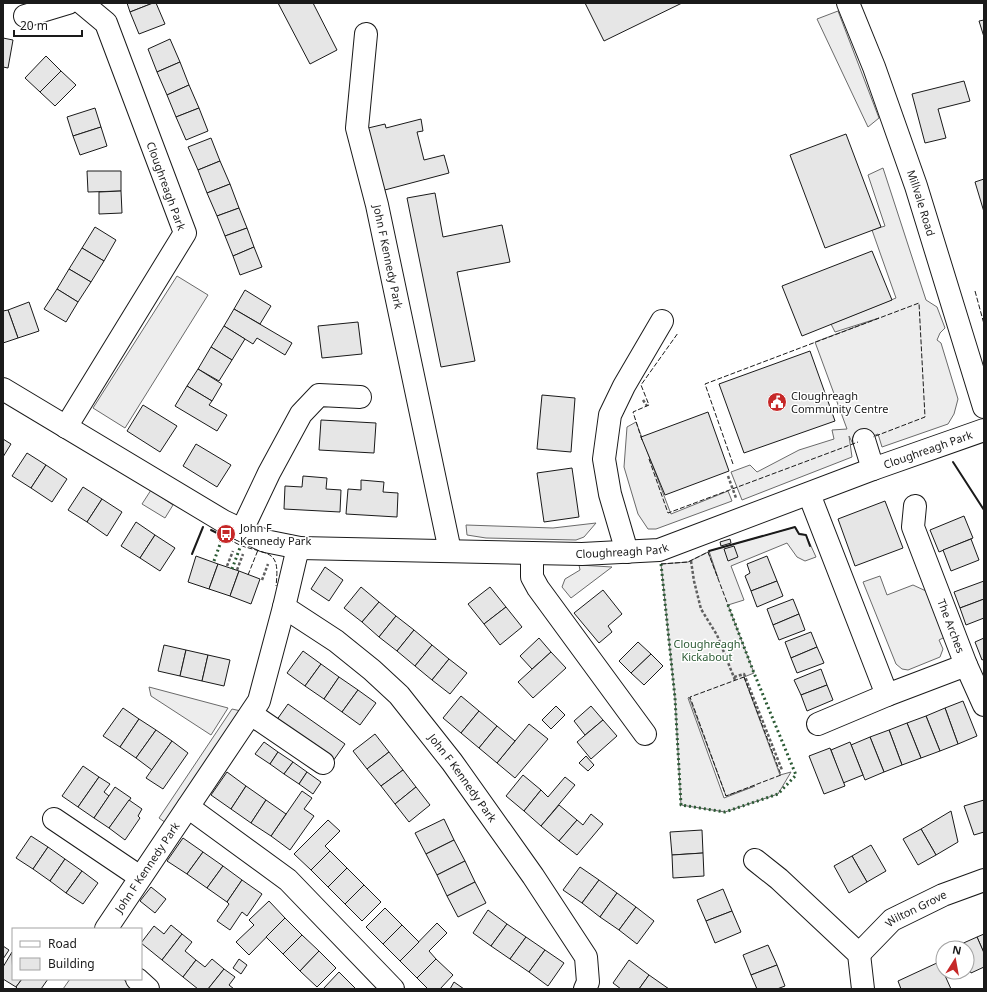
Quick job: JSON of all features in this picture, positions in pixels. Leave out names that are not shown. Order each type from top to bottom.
[{"type":"street","points":[[26,16],[68,3]]},
{"type":"street","name":"Cloughreagh Park","points":[[66,427],[185,233],[106,24],[82,3]]},
{"type":"street","name":"Millvale Road","points":[[848,3],[874,68],[916,186],[984,407]]},
{"type":"street","name":"John F Kennedy Park","points":[[366,34],[357,128],[377,205],[450,551]]},
{"type":"street","points":[[627,552],[610,494],[604,459],[610,416],[624,386],[662,321]]},
{"type":"street","name":"Cloughreagh Park","points":[[3,389],[223,521],[238,539],[265,541],[300,548],[532,554],[582,554],[659,550],[873,469],[984,430]]},
{"type":"street","points":[[238,539],[269,473],[301,414],[318,396],[360,396]]},
{"type":"street","points":[[864,440],[873,469]]},
{"type":"street","points":[[808,494],[887,695]]},
{"type":"street","name":"The Arches","points":[[818,724],[887,695],[966,665],[913,528],[915,506]]},
{"type":"street","name":"John F Kennedy Park","points":[[107,928],[259,701],[296,556],[300,548]]},
{"type":"street","points":[[532,554],[532,577],[538,588],[645,734]]},
{"type":"street","name":"John F Kennedy Park","points":[[284,607],[336,641],[372,670],[399,695],[448,756],[537,882],[586,957],[588,982],[585,989]]},
{"type":"street","points":[[966,665],[984,705]]},
{"type":"street","points":[[251,714],[323,763]]},
{"type":"street","points":[[188,807],[288,880],[393,989]]},
{"type":"street","points":[[54,819],[140,877]]},
{"type":"street","points":[[756,860],[779,879],[859,954],[863,989]]},
{"type":"street","name":"Wilton Grove","points":[[859,954],[892,920],[943,895],[984,880]]},
{"type":"street","points":[[138,980],[148,989]]},
{"type":"path","points":[[728,476],[738,504]]},
{"type":"path","points":[[227,566],[238,539]]},
{"type":"path","points":[[237,570],[243,553]]},
{"type":"path","points":[[689,555],[701,609],[717,635],[734,679],[744,674],[782,770]]},
{"type":"shaded area","points":[[838,11],[879,118],[868,127],[817,19]]},
{"type":"shaded area","points":[[883,168],[926,300],[937,307],[945,328],[940,333],[937,340],[941,343],[958,399],[954,414],[948,424],[882,447],[878,434],[853,444],[849,436],[852,457],[742,500],[731,472],[750,465],[757,472],[799,450],[834,439],[832,430],[847,429],[815,342],[879,318],[835,332],[831,324],[896,298],[872,230],[885,226],[868,175]]},
{"type":"shaded area","points":[[177,276],[208,295],[125,428],[93,408]]},
{"type":"shaded area","points":[[636,422],[671,514],[728,491],[732,501],[656,529],[648,529],[638,514],[624,467],[627,427]]},
{"type":"shaded area","points":[[151,490],[173,505],[165,518],[142,504]]},
{"type":"shaded area","points":[[596,523],[584,537],[576,540],[486,538],[467,535],[466,525],[553,528]]},
{"type":"shaded area","points":[[795,527],[798,533],[806,535],[816,557],[805,561],[797,557],[787,543],[731,566],[744,600],[728,605],[754,673],[744,677],[780,775],[791,772],[778,794],[725,812],[681,805],[675,698],[661,564],[688,562],[708,552],[718,578],[709,551]],"holes":[[[689,697],[726,796],[755,786],[724,798],[688,698]]]},
{"type":"shaded area","points":[[579,565],[612,567],[571,598],[562,587],[565,579],[580,570]]},
{"type":"shaded area","points":[[880,576],[887,595],[913,585],[926,591],[945,637],[939,640],[943,649],[940,657],[908,670],[902,669],[896,664],[863,582]]},
{"type":"shaded area","points":[[149,687],[228,708],[211,735],[151,696]]},
{"type":"shaded area","points":[[232,709],[241,711],[166,823],[159,818]]},
{"type":"shaded area","points":[[69,980],[124,980],[133,989],[63,989]]},
{"type":"building","points":[[127,3],[153,3],[130,12]]},
{"type":"building","points":[[156,3],[165,24],[139,34],[130,12]]},
{"type":"building","points":[[278,3],[313,3],[337,50],[310,64]]},
{"type":"building","points":[[585,3],[682,3],[604,41]]},
{"type":"building","points":[[984,20],[984,37],[979,21]]},
{"type":"building","points":[[3,38],[13,40],[8,68],[3,67]]},
{"type":"building","points":[[170,39],[180,62],[157,72],[148,49]]},
{"type":"building","points":[[46,56],[61,71],[40,92],[25,78]]},
{"type":"building","points":[[180,62],[189,85],[167,95],[157,72]]},
{"type":"building","points":[[61,71],[76,85],[55,106],[40,92]]},
{"type":"building","points":[[964,81],[970,101],[938,109],[946,138],[925,143],[912,94]]},
{"type":"building","points":[[189,85],[199,108],[176,117],[167,95]]},
{"type":"building","points":[[95,108],[101,127],[73,136],[67,117]]},
{"type":"building","points":[[199,108],[208,131],[186,140],[176,117]]},
{"type":"building","points":[[421,119],[423,131],[417,132],[424,160],[444,155],[449,173],[381,191],[364,129],[385,124],[386,128]]},
{"type":"building","points":[[101,127],[107,146],[80,155],[73,136]]},
{"type":"building","points":[[846,134],[881,227],[825,248],[790,155]]},
{"type":"building","points":[[211,138],[220,161],[198,170],[188,147]]},
{"type":"building","points":[[220,161],[230,184],[207,193],[198,170]]},
{"type":"building","points":[[87,171],[121,171],[121,191],[88,192]]},
{"type":"building","points":[[984,179],[984,212],[975,182]]},
{"type":"building","points":[[230,184],[239,208],[217,216],[207,193]]},
{"type":"building","points":[[121,191],[122,213],[99,214],[99,192]]},
{"type":"building","points":[[435,193],[443,237],[502,225],[510,262],[457,272],[475,361],[441,367],[407,198]]},
{"type":"building","points":[[239,208],[247,228],[225,236],[217,216]]},
{"type":"building","points":[[95,227],[116,240],[104,261],[82,248]]},
{"type":"building","points":[[247,228],[254,247],[233,256],[225,236]]},
{"type":"building","points":[[254,247],[262,267],[240,275],[233,256]]},
{"type":"building","points":[[82,248],[104,261],[91,282],[69,269]]},
{"type":"building","points":[[872,251],[892,300],[802,336],[782,286]]},
{"type":"building","points":[[69,269],[91,282],[78,302],[57,289]]},
{"type":"building","points":[[57,289],[78,302],[66,322],[44,309]]},
{"type":"building","points":[[245,290],[271,306],[260,324],[234,309]]},
{"type":"building","points":[[29,302],[39,331],[18,338],[8,310]]},
{"type":"building","points":[[234,309],[292,343],[285,355],[257,338],[253,344],[224,326]]},
{"type":"building","points":[[8,310],[18,338],[3,343],[3,311]]},
{"type":"building","points":[[358,322],[362,354],[322,358],[318,326]]},
{"type":"building","points":[[224,326],[245,339],[232,360],[211,347]]},
{"type":"building","points":[[211,347],[232,360],[219,381],[198,369]]},
{"type":"building","name":"Cloughreagh Community Centre","points":[[810,351],[835,421],[744,453],[719,384]]},
{"type":"building","points":[[198,369],[222,384],[212,401],[187,386]]},
{"type":"building","points":[[187,386],[212,401],[209,405],[227,415],[217,431],[175,406]]},
{"type":"building","points":[[542,395],[575,398],[571,452],[537,449]]},
{"type":"building","points":[[143,405],[177,426],[160,452],[127,431]]},
{"type":"building","points":[[708,412],[729,471],[665,495],[641,437]]},
{"type":"building","points":[[321,420],[376,423],[374,453],[319,450]]},
{"type":"building","points":[[3,439],[11,444],[3,457]]},
{"type":"building","points":[[196,444],[231,465],[217,487],[183,466]]},
{"type":"building","points":[[27,453],[46,465],[31,488],[12,476]]},
{"type":"building","points":[[46,465],[67,479],[52,502],[31,488]]},
{"type":"building","points":[[572,468],[579,517],[544,522],[537,473]]},
{"type":"building","points":[[303,476],[327,478],[326,489],[341,490],[340,512],[284,509],[285,486],[302,487]]},
{"type":"building","points":[[361,480],[384,482],[383,492],[398,493],[397,517],[346,514],[348,489],[361,490]]},
{"type":"building","points":[[83,487],[102,499],[87,522],[68,510]]},
{"type":"building","points":[[102,499],[122,512],[107,536],[87,522]]},
{"type":"building","points":[[885,501],[903,548],[855,566],[838,519]]},
{"type":"building","points":[[964,516],[973,538],[939,552],[930,530]]},
{"type":"building","points":[[136,522],[155,535],[140,558],[121,546]]},
{"type":"building","points":[[155,535],[175,548],[160,571],[140,558]]},
{"type":"building","points":[[730,539],[731,543],[721,546],[720,542]]},
{"type":"building","points":[[971,539],[979,560],[951,571],[943,550]]},
{"type":"building","points":[[734,546],[738,557],[728,561],[724,549]]},
{"type":"building","points":[[196,556],[218,564],[209,589],[188,582]]},
{"type":"building","points":[[767,556],[777,581],[751,591],[745,576],[750,573],[747,564]]},
{"type":"building","points":[[218,564],[239,571],[230,596],[209,589]]},
{"type":"building","points":[[325,567],[343,580],[329,601],[311,589]]},
{"type":"building","points":[[239,571],[260,579],[251,604],[230,596]]},
{"type":"building","points":[[777,581],[783,596],[757,607],[751,591]]},
{"type":"building","points":[[984,581],[984,599],[960,608],[954,592]]},
{"type":"building","points":[[361,587],[379,602],[362,622],[344,608]]},
{"type":"building","points":[[490,587],[506,607],[484,624],[468,604]]},
{"type":"building","points":[[603,590],[622,614],[608,626],[612,632],[599,643],[574,613]]},
{"type":"building","points":[[793,599],[799,614],[773,625],[767,609]]},
{"type":"building","points":[[984,599],[984,618],[966,625],[960,608]]},
{"type":"building","points":[[379,602],[396,616],[379,637],[362,622]]},
{"type":"building","points":[[506,607],[522,627],[500,645],[484,624]]},
{"type":"building","points":[[799,614],[805,630],[779,640],[773,625]]},
{"type":"building","points":[[396,616],[414,630],[397,651],[379,637]]},
{"type":"building","points":[[414,630],[432,645],[415,666],[397,651]]},
{"type":"building","points":[[811,632],[817,647],[791,658],[785,642]]},
{"type":"building","points":[[539,638],[551,652],[532,669],[520,656]]},
{"type":"building","points":[[984,638],[984,659],[982,660],[975,642]]},
{"type":"building","points":[[638,642],[651,654],[631,673],[619,661]]},
{"type":"building","points":[[164,645],[186,650],[180,676],[158,671]]},
{"type":"building","points":[[432,645],[449,659],[432,680],[415,666]]},
{"type":"building","points":[[817,647],[824,663],[797,673],[791,658]]},
{"type":"building","points":[[186,650],[208,655],[202,681],[180,676]]},
{"type":"building","points":[[303,651],[321,664],[305,686],[287,673]]},
{"type":"building","points":[[551,652],[566,668],[533,698],[518,682]]},
{"type":"building","points":[[651,654],[663,666],[644,685],[631,673]]},
{"type":"building","points":[[208,655],[230,660],[224,686],[202,681]]},
{"type":"building","points":[[449,659],[467,673],[450,694],[432,680]]},
{"type":"building","points":[[321,664],[339,677],[324,699],[305,686]]},
{"type":"building","points":[[821,669],[827,685],[801,695],[794,680]]},
{"type":"building","points":[[339,677],[358,690],[342,712],[324,699]]},
{"type":"building","points":[[827,685],[833,700],[807,711],[801,695]]},
{"type":"building","points":[[358,690],[376,703],[360,725],[342,712]]},
{"type":"building","points":[[461,696],[479,711],[461,733],[443,718]]},
{"type":"building","points":[[963,701],[977,736],[958,744],[945,708]]},
{"type":"building","points":[[288,704],[345,744],[333,761],[276,721]]},
{"type":"building","points":[[556,706],[565,715],[551,729],[542,720]]},
{"type":"building","points":[[591,706],[603,720],[585,735],[574,721]]},
{"type":"building","points":[[123,708],[139,719],[120,747],[103,736]]},
{"type":"building","points":[[945,708],[958,744],[940,751],[926,716]]},
{"type":"building","points":[[479,711],[497,726],[479,748],[461,733]]},
{"type":"building","points":[[926,716],[940,751],[921,758],[907,723]]},
{"type":"building","points":[[139,719],[156,730],[136,758],[120,747]]},
{"type":"building","points":[[603,720],[617,736],[591,759],[577,742]]},
{"type":"building","points":[[907,723],[921,758],[902,765],[889,730]]},
{"type":"building","points":[[529,724],[548,739],[515,778],[497,763]]},
{"type":"building","points":[[497,726],[515,741],[497,763],[479,748]]},
{"type":"building","points":[[156,730],[172,741],[152,770],[136,758]]},
{"type":"building","points":[[889,730],[902,765],[884,772],[870,737]]},
{"type":"building","points":[[375,734],[389,752],[367,769],[353,751]]},
{"type":"building","points":[[870,737],[884,772],[865,780],[851,745]]},
{"type":"building","points":[[172,741],[188,753],[163,789],[146,778]]},
{"type":"building","points":[[264,742],[278,752],[270,764],[255,754]]},
{"type":"building","points":[[850,742],[863,775],[843,783],[831,750]]},
{"type":"building","points":[[830,748],[845,786],[824,794],[809,756]]},
{"type":"building","points":[[278,752],[293,762],[284,774],[270,764]]},
{"type":"building","points":[[389,752],[403,770],[381,786],[367,769]]},
{"type":"building","points":[[586,756],[594,765],[588,771],[579,763]]},
{"type":"building","points":[[293,762],[307,772],[299,784],[284,774]]},
{"type":"building","points":[[83,766],[99,777],[78,807],[62,796]]},
{"type":"building","points":[[403,770],[416,787],[395,804],[381,786]]},
{"type":"building","points":[[227,772],[246,786],[231,809],[211,795]]},
{"type":"building","points":[[307,772],[321,782],[313,794],[299,784]]},
{"type":"building","points":[[523,775],[541,790],[524,811],[506,796]]},
{"type":"building","points":[[99,777],[110,784],[104,792],[109,796],[94,818],[78,807]]},
{"type":"building","points":[[565,777],[575,785],[541,826],[524,811],[541,790],[548,797]]},
{"type":"building","points":[[246,786],[266,800],[251,823],[231,809]]},
{"type":"building","points":[[115,787],[131,798],[109,828],[94,818]]},
{"type":"building","points":[[416,787],[430,805],[409,822],[395,804]]},
{"type":"building","points":[[302,791],[312,798],[304,809],[314,816],[290,850],[271,836]]},
{"type":"building","points":[[129,800],[142,809],[138,816],[140,818],[125,840],[109,828]]},
{"type":"building","points":[[266,800],[286,814],[271,836],[251,823]]},
{"type":"building","points":[[984,800],[984,832],[974,835],[964,806]]},
{"type":"building","points":[[559,805],[577,820],[559,841],[541,826]]},
{"type":"building","points":[[951,811],[958,842],[936,855],[921,829]]},
{"type":"building","points":[[591,814],[603,824],[577,855],[559,841],[577,820],[583,825]]},
{"type":"building","points":[[444,819],[454,840],[426,854],[415,833]]},
{"type":"building","points":[[328,820],[340,831],[325,846],[330,851],[311,870],[294,854]]},
{"type":"building","points":[[921,829],[936,855],[918,865],[903,839]]},
{"type":"building","points":[[702,830],[703,853],[672,855],[670,832]]},
{"type":"building","points":[[31,836],[48,847],[33,869],[16,858]]},
{"type":"building","points":[[183,838],[203,852],[187,874],[167,861]]},
{"type":"building","points":[[454,840],[465,861],[437,875],[426,854]]},
{"type":"building","points":[[871,845],[886,871],[867,882],[852,856]]},
{"type":"building","points":[[48,847],[65,859],[50,881],[33,869]]},
{"type":"building","points":[[330,851],[347,868],[328,887],[311,870]]},
{"type":"building","points":[[203,852],[223,866],[207,888],[187,874]]},
{"type":"building","points":[[703,853],[704,876],[673,878],[672,855]]},
{"type":"building","points":[[852,856],[867,882],[849,893],[834,866]]},
{"type":"building","points":[[65,859],[82,871],[66,893],[50,881]]},
{"type":"building","points":[[465,861],[475,882],[447,896],[437,875]]},
{"type":"building","points":[[223,866],[242,880],[227,902],[207,888]]},
{"type":"building","points":[[580,867],[599,880],[582,903],[563,890]]},
{"type":"building","points":[[347,868],[364,885],[345,904],[328,887]]},
{"type":"building","points":[[82,871],[98,883],[83,904],[66,893]]},
{"type":"building","points":[[242,880],[262,894],[247,916],[242,912],[230,930],[217,921],[229,904],[227,902]]},
{"type":"building","points":[[599,880],[617,893],[600,917],[582,903]]},
{"type":"building","points":[[475,882],[486,903],[458,917],[447,896]]},
{"type":"building","points":[[364,885],[381,902],[362,921],[345,904]]},
{"type":"building","points":[[151,887],[166,899],[155,913],[140,901]]},
{"type":"building","points":[[723,889],[732,911],[706,921],[697,900]]},
{"type":"building","points":[[617,893],[636,907],[619,930],[600,917]]},
{"type":"building","points":[[269,901],[285,918],[249,955],[236,942],[254,925],[249,920]]},
{"type":"building","points":[[636,907],[654,921],[637,944],[619,930]]},
{"type":"building","points":[[385,908],[402,925],[383,944],[366,927]]},
{"type":"building","points":[[488,910],[507,924],[491,946],[473,933]]},
{"type":"building","points":[[732,911],[741,932],[715,943],[706,921]]},
{"type":"building","points":[[285,918],[302,935],[283,954],[266,937]]},
{"type":"building","points":[[437,923],[447,933],[429,951],[436,959],[417,978],[400,961]]},
{"type":"building","points":[[507,924],[526,937],[510,959],[491,946]]},
{"type":"building","points":[[171,925],[182,934],[162,960],[142,944],[142,942],[154,926],[164,934]]},
{"type":"building","points":[[402,925],[419,942],[400,961],[383,944]]},
{"type":"building","points":[[182,934],[192,942],[185,951],[196,960],[183,977],[162,960]]},
{"type":"building","points":[[984,934],[984,953],[977,937]]},
{"type":"building","points":[[302,935],[319,951],[300,971],[283,954]]},
{"type":"building","points":[[526,937],[545,950],[529,972],[510,959]]},
{"type":"building","points":[[977,937],[984,953],[984,967],[975,971],[975,940],[970,940]]},
{"type":"building","points":[[768,945],[777,965],[751,975],[743,955]]},
{"type":"building","points":[[3,946],[9,950],[3,959]]},
{"type":"building","points":[[545,950],[564,963],[548,986],[529,972]]},
{"type":"building","points":[[319,951],[336,968],[317,987],[300,971]]},
{"type":"building","points":[[12,952],[12,980],[21,980],[16,987],[3,979],[3,967]]},
{"type":"building","points":[[212,959],[224,969],[208,989],[198,989],[183,977],[196,960],[205,967]]},
{"type":"building","points":[[239,959],[247,965],[241,974],[233,968]]},
{"type":"building","points":[[436,959],[453,975],[440,989],[428,989],[417,978]]},
{"type":"building","points":[[629,960],[649,975],[639,989],[621,989],[613,983]]},
{"type":"building","points":[[935,964],[935,980],[947,980],[951,989],[901,989],[898,981]]},
{"type":"building","points":[[777,965],[785,986],[777,989],[757,989],[751,975]]},
{"type":"building","points":[[224,969],[235,977],[229,985],[234,989],[208,989]]},
{"type":"building","points":[[339,972],[356,989],[323,989]]},
{"type":"building","points":[[649,975],[669,989],[639,989]]},
{"type":"building","points":[[21,980],[47,980],[41,989],[18,989],[16,987]]},
{"type":"building","points":[[454,982],[464,989],[450,989]]},
{"type":"hedge","points":[[214,561],[223,536]]},
{"type":"hedge","points":[[232,569],[241,545]]},
{"type":"hedge","points":[[661,564],[675,698],[681,805],[725,812],[778,794],[796,775],[728,605]]},
{"type":"fence","points":[[975,291],[984,324]]},
{"type":"fence","points":[[733,464],[705,384],[919,303],[925,417],[873,437]]},
{"type":"fence","points":[[642,440],[633,412],[649,405],[641,385],[678,333]]},
{"type":"fence","points":[[649,459],[668,513],[858,442]]},
{"type":"fence","points":[[222,536],[242,546],[267,553],[271,556],[275,560],[277,575],[276,586]]},
{"type":"fence","points":[[248,575],[258,550]]},
{"type":"fence","points":[[661,564],[688,562],[708,552],[728,605]]},
{"type":"fence","points":[[744,677],[781,775],[726,796],[690,697],[744,677]]},
{"type":"wall","points":[[953,462],[984,510]]},
{"type":"wall","points":[[192,554],[203,527]]},
{"type":"wall","points":[[709,551],[795,527],[799,534],[806,535],[810,546]]},
{"type":"wall","points":[[211,530],[223,536]]},
{"type":"place","name":"Cloughreagh Community Centre","points":[[777,402]]},
{"type":"place","name":"John F Kennedy Park","points":[[226,534]]},
{"type":"park label","name":"Cloughreagh Kickabout","points":[[707,650]]}]
